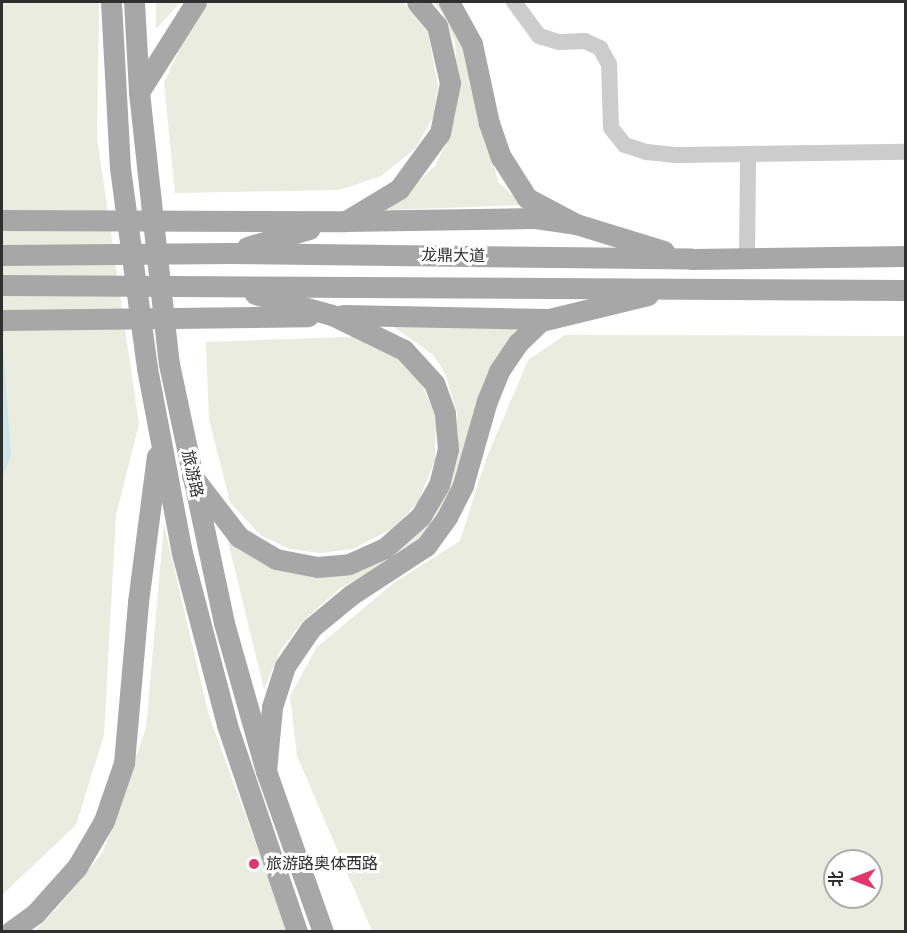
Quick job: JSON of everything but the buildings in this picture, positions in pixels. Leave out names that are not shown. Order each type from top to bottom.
[{"type":"main road","name":"旅游路","points":[[111,2],[120,168],[147,368],[182,553],[227,725],[297,932]]},
{"type":"main road","name":"旅游路","points":[[134,2],[139,93],[169,364],[224,623],[266,771],[323,932]]},
{"type":"main road","points":[[139,93],[196,2]]},
{"type":"main road","points":[[231,253],[292,233],[344,222],[399,189],[440,134],[450,83],[436,26],[417,2]]},
{"type":"main road","points":[[449,2],[472,44],[489,123],[501,157],[526,198],[576,225]]},
{"type":"main road","points":[[3,220],[344,222],[535,219],[576,225],[691,259]]},
{"type":"main road","name":"龙鼎大道","points":[[3,251],[32,254],[231,253],[691,259],[906,256]]},
{"type":"main road","points":[[192,477],[239,537],[276,559],[317,567],[349,564],[385,548],[421,516],[439,485],[448,449],[445,413],[434,383],[404,350],[357,325],[332,315],[224,286]]},
{"type":"main road","name":"龙鼎大道","points":[[13,290],[224,286],[906,290]]},
{"type":"main road","points":[[266,771],[272,707],[285,666],[310,628],[351,595],[426,546],[447,518],[463,485],[487,400],[499,371],[518,343],[541,321],[688,287]]},
{"type":"main road","points":[[7,320],[332,315],[552,319]]},
{"type":"main road","points":[[10,932],[34,914],[77,867],[104,821],[124,764],[138,602],[159,437]]},
{"type":"street","points":[[514,2],[539,36],[559,42],[585,41],[600,48],[609,64],[611,128],[625,145],[647,152],[678,155],[906,152]]},
{"type":"street","points":[[747,258],[748,154]]},
{"type":"shaded area","points":[[2,2],[99,2],[97,138],[139,424],[116,515],[104,735],[76,825],[2,895]]},
{"type":"shaded area","points":[[156,2],[181,2],[156,29]]},
{"type":"shaded area","points":[[209,2],[403,2],[428,33],[438,86],[433,117],[416,148],[381,176],[340,190],[175,193],[164,83],[190,26]]},
{"type":"shaded area","points":[[433,2],[442,2],[465,45],[498,182],[523,205],[388,210],[435,166],[446,144],[455,117],[458,87],[455,43],[442,12]]},
{"type":"shaded area","points":[[391,325],[520,326],[484,381],[457,479],[439,521],[417,544],[379,569],[340,588],[302,622],[280,651],[264,689],[227,537],[306,575],[413,536],[434,519],[451,479],[458,447],[457,413],[445,373],[432,354]]},
{"type":"shaded area","points":[[565,335],[905,336],[905,931],[372,931],[297,756],[290,696],[317,647],[395,582],[460,541],[486,459],[528,360]]},
{"type":"shaded area","points":[[372,336],[416,372],[436,416],[435,460],[418,502],[393,528],[353,549],[321,553],[290,549],[260,535],[230,502],[209,419],[206,342]]},
{"type":"shaded area","points":[[164,525],[209,716],[288,931],[34,932],[59,906],[103,852],[146,728]]},
{"type":"water","points":[[2,332],[11,456],[2,477]]},
{"type":"place","name":"旅游路奥体西路","points":[[254,864]]}]
